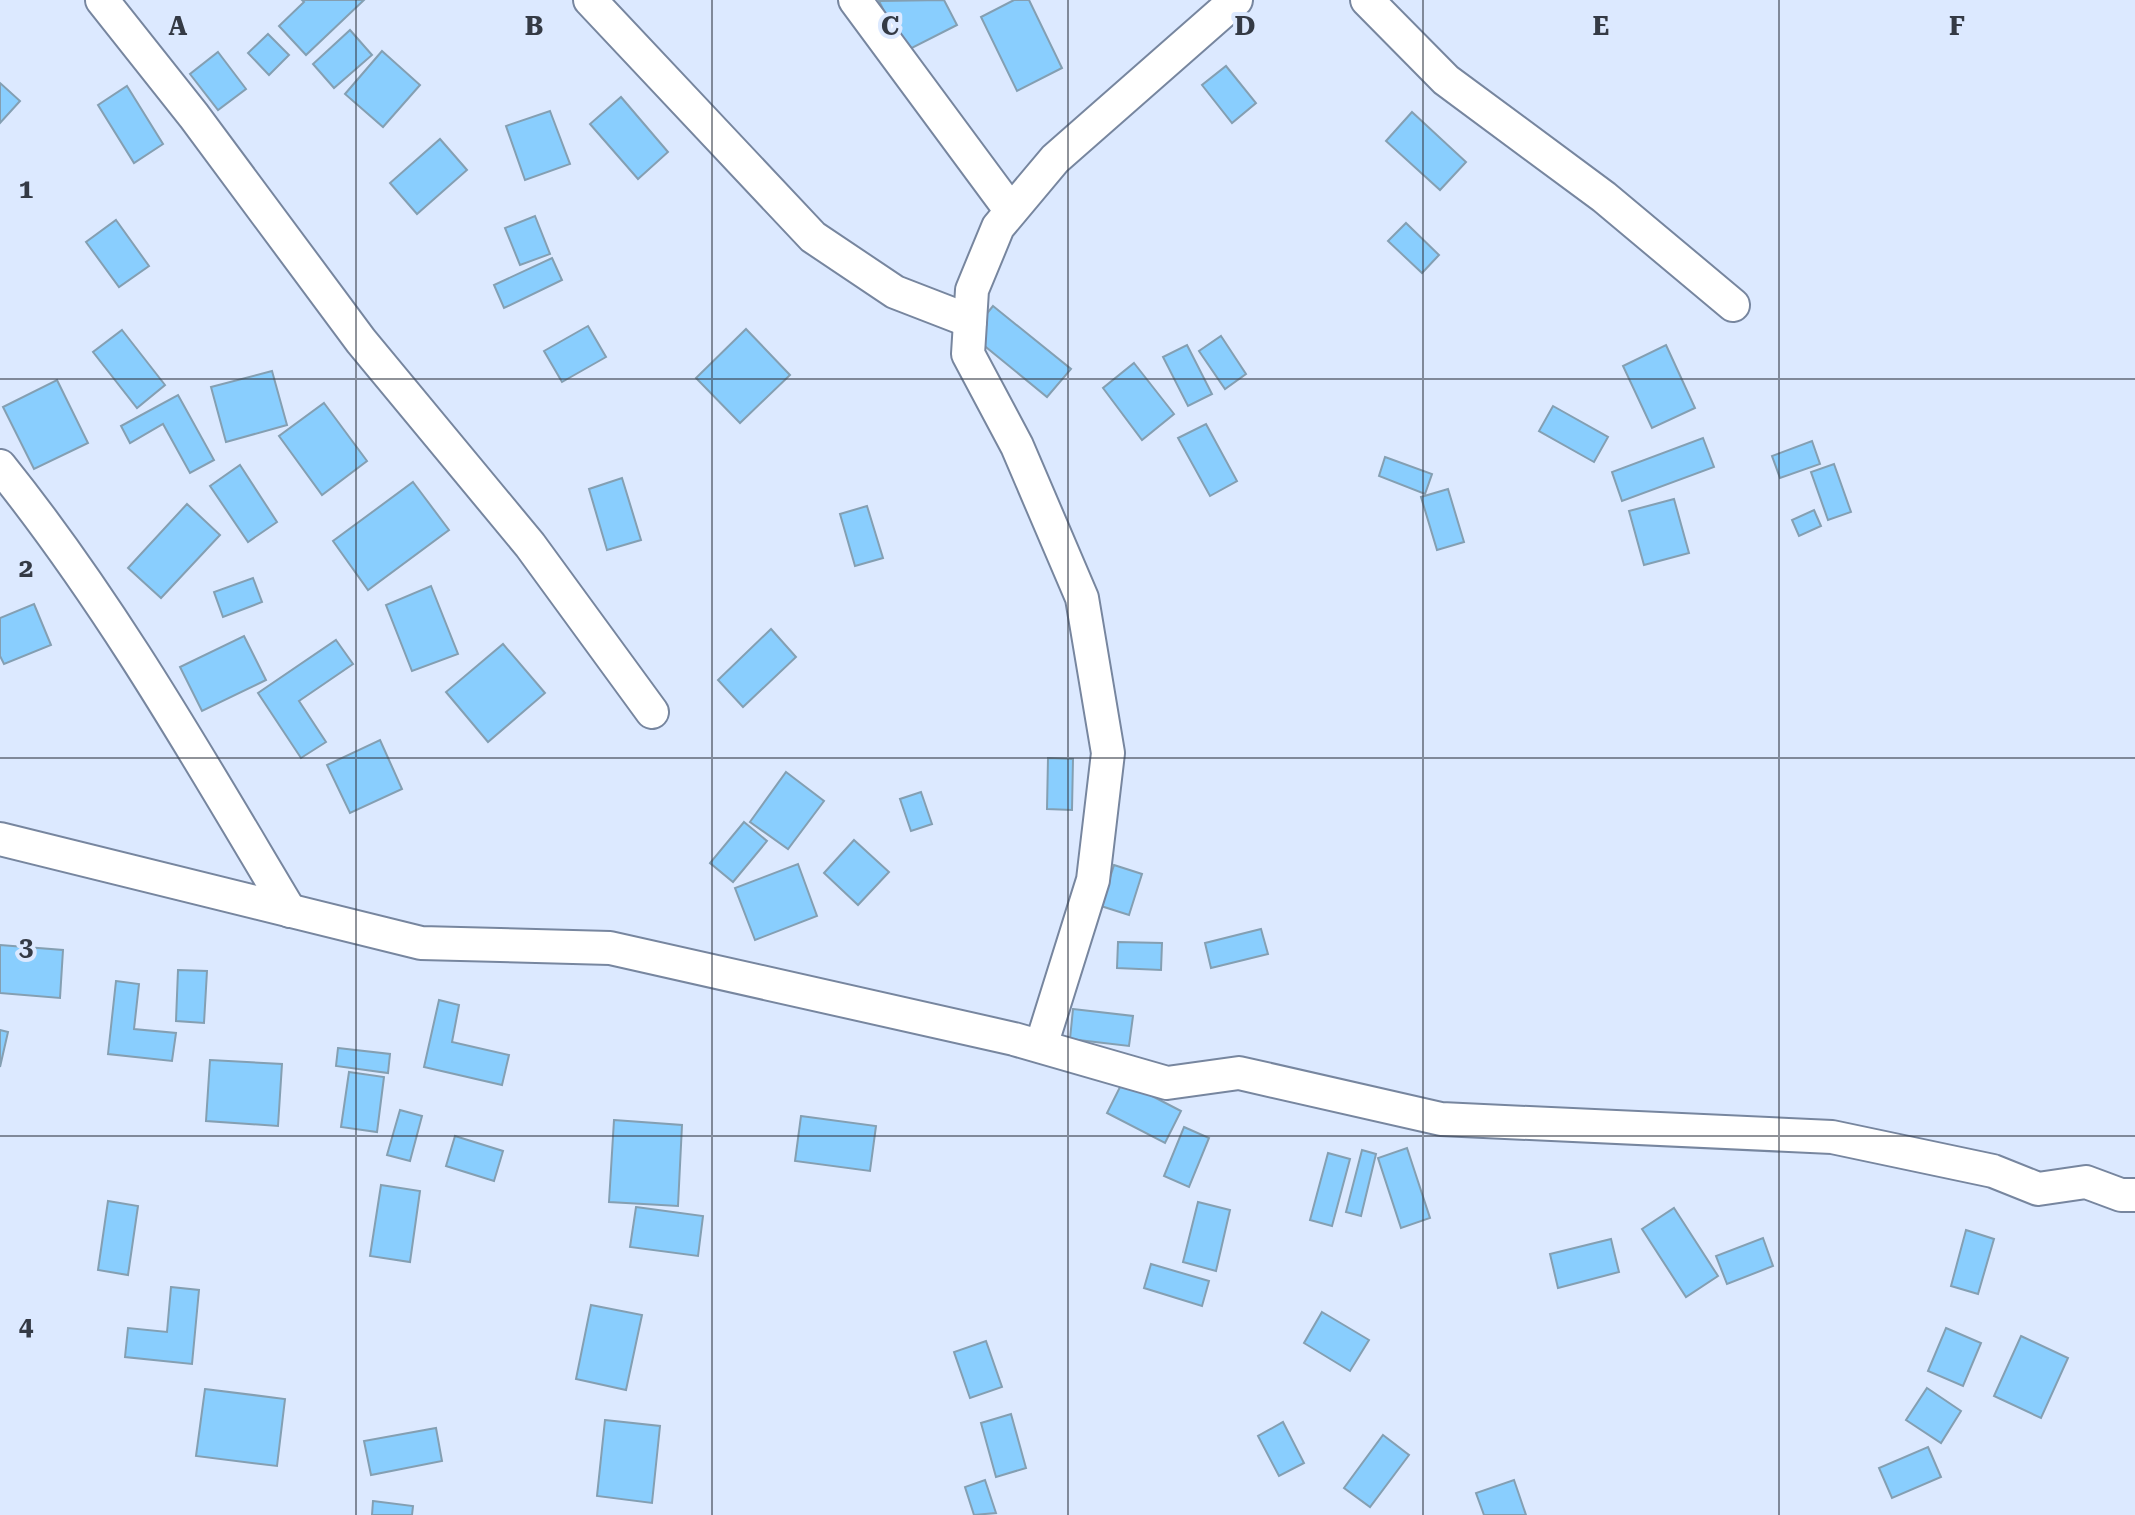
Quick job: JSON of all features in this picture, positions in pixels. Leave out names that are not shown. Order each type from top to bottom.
[{"type":"street","points":[[102,0],[194,116],[361,341],[530,545],[652,712]]},
{"type":"street","points":[[590,0],[813,237],[895,292],[970,321]]},
{"type":"street","points":[[855,0],[1011,211]]},
{"type":"street","points":[[1041,1046],[1093,880],[1108,753],[1082,598],[1017,446],[968,354],[972,290],[998,227],[1055,159],[1236,0]]},
{"type":"street","points":[[1367,0],[1446,80],[1604,197],[1733,305]]},
{"type":"street","points":[[0,466],[44,521],[162,698],[290,911]]},
{"type":"street","points":[[0,839],[421,943],[610,948],[1041,1046],[1167,1083],[1239,1073],[1441,1119],[1832,1137],[1993,1171],[2038,1189],[2086,1182],[2121,1195],[2135,1195]]},
{"type":"building","points":[[302,0],[364,0],[306,55],[279,26],[304,2]]},
{"type":"building","points":[[944,0],[957,25],[904,52],[879,1]]},
{"type":"building","points":[[1014,0],[1029,0],[1062,68],[1017,91],[981,17]]},
{"type":"building","points":[[350,30],[372,55],[334,88],[313,64]]},
{"type":"building","points":[[268,34],[289,55],[269,75],[248,53]]},
{"type":"building","points":[[382,51],[420,85],[383,127],[345,94]]},
{"type":"building","points":[[218,52],[246,89],[218,110],[190,74]]},
{"type":"building","points":[[1226,66],[1256,103],[1232,123],[1202,85]]},
{"type":"building","points":[[0,83],[20,101],[0,123]]},
{"type":"building","points":[[127,86],[163,144],[134,163],[98,105]]},
{"type":"building","points":[[621,97],[668,152],[638,179],[590,124]]},
{"type":"building","points":[[550,111],[570,164],[525,180],[506,126]]},
{"type":"building","points":[[1412,112],[1466,162],[1440,190],[1386,141]]},
{"type":"building","points":[[440,139],[467,170],[417,214],[390,183]]},
{"type":"building","points":[[535,216],[550,254],[520,265],[505,228]]},
{"type":"building","points":[[116,220],[149,266],[119,287],[86,242]]},
{"type":"building","points":[[1406,223],[1439,255],[1422,273],[1388,241]]},
{"type":"building","points":[[552,258],[562,280],[504,308],[494,285]]},
{"type":"building","points":[[993,306],[1071,369],[1047,397],[970,334]]},
{"type":"building","points":[[588,326],[606,357],[562,382],[544,351]]},
{"type":"building","points":[[746,329],[790,375],[740,423],[696,378]]},
{"type":"building","points":[[122,330],[165,385],[137,408],[93,352]]},
{"type":"building","points":[[1221,336],[1246,374],[1225,389],[1199,351]]},
{"type":"building","points":[[1187,345],[1212,394],[1188,406],[1163,357]]},
{"type":"building","points":[[1666,345],[1695,408],[1652,428],[1623,366]]},
{"type":"building","points":[[1134,363],[1174,414],[1142,440],[1103,388]]},
{"type":"building","points":[[272,371],[287,425],[226,442],[211,387]]},
{"type":"building","points":[[57,380],[88,443],[34,469],[3,407]]},
{"type":"building","points":[[178,395],[214,460],[190,473],[163,424],[130,443],[121,426]]},
{"type":"building","points":[[324,403],[367,461],[322,495],[279,436]]},
{"type":"building","points":[[1553,406],[1608,437],[1594,462],[1539,431]]},
{"type":"building","points":[[1206,424],[1237,481],[1210,496],[1178,438]]},
{"type":"building","points":[[1703,438],[1714,467],[1622,501],[1612,472]]},
{"type":"building","points":[[1812,441],[1820,464],[1780,478],[1772,456]]},
{"type":"building","points":[[1385,457],[1432,474],[1425,494],[1379,476]]},
{"type":"building","points":[[1834,464],[1851,512],[1828,520],[1811,472]]},
{"type":"building","points":[[240,465],[277,522],[248,542],[210,486]]},
{"type":"building","points":[[622,478],[641,540],[607,550],[589,489]]},
{"type":"building","points":[[413,482],[449,530],[368,590],[333,541]]},
{"type":"building","points":[[1448,489],[1464,542],[1437,550],[1421,497]]},
{"type":"building","points":[[1674,499],[1689,553],[1644,565],[1629,511]]},
{"type":"building","points":[[187,504],[220,535],[161,598],[128,568]]},
{"type":"building","points":[[867,506],[883,558],[855,566],[840,514]]},
{"type":"building","points":[[1814,510],[1821,526],[1799,536],[1792,520]]},
{"type":"building","points":[[253,578],[262,602],[223,617],[214,592]]},
{"type":"building","points":[[431,586],[458,654],[412,671],[386,605]]},
{"type":"building","points":[[34,604],[51,645],[4,664],[0,656],[0,618]]},
{"type":"building","points":[[771,629],[796,657],[743,707],[718,680]]},
{"type":"building","points":[[244,636],[266,680],[202,711],[180,667]]},
{"type":"building","points":[[336,640],[353,664],[299,701],[326,742],[301,758],[258,693]]},
{"type":"building","points":[[503,644],[545,693],[488,742],[446,692]]},
{"type":"building","points":[[380,740],[402,789],[350,813],[327,765]]},
{"type":"building","points":[[1048,758],[1073,759],[1072,810],[1047,809]]},
{"type":"building","points":[[786,772],[824,801],[788,849],[750,822]]},
{"type":"building","points":[[921,792],[932,824],[911,831],[900,799]]},
{"type":"building","points":[[744,822],[767,841],[733,882],[710,863]]},
{"type":"building","points":[[854,840],[889,872],[858,905],[824,873]]},
{"type":"building","points":[[798,864],[817,916],[755,940],[735,888]]},
{"type":"building","points":[[1114,865],[1142,874],[1129,915],[1101,906]]},
{"type":"building","points":[[1261,929],[1268,954],[1211,968],[1205,943]]},
{"type":"building","points":[[1118,942],[1162,943],[1161,970],[1117,968]]},
{"type":"building","points":[[0,945],[63,950],[60,998],[0,993]]},
{"type":"building","points":[[178,970],[207,971],[204,1023],[176,1021]]},
{"type":"building","points":[[116,981],[139,984],[134,1029],[176,1033],[172,1061],[108,1054]]},
{"type":"building","points":[[439,1000],[459,1005],[452,1042],[509,1055],[502,1085],[424,1067]]},
{"type":"building","points":[[1073,1009],[1133,1016],[1129,1046],[1070,1039]]},
{"type":"building","points":[[0,1030],[8,1032],[0,1067]]},
{"type":"building","points":[[338,1048],[390,1054],[388,1073],[336,1066]]},
{"type":"building","points":[[210,1060],[282,1064],[278,1126],[206,1121]]},
{"type":"building","points":[[349,1072],[384,1077],[377,1132],[341,1127]]},
{"type":"building","points":[[1123,1081],[1181,1111],[1165,1143],[1107,1113]]},
{"type":"building","points":[[400,1110],[422,1116],[410,1161],[387,1155]]},
{"type":"building","points":[[801,1116],[876,1126],[870,1171],[795,1161]]},
{"type":"building","points":[[614,1120],[682,1125],[678,1206],[609,1202]]},
{"type":"building","points":[[1184,1127],[1209,1138],[1189,1187],[1164,1176]]},
{"type":"building","points":[[455,1136],[503,1151],[494,1181],[446,1166]]},
{"type":"building","points":[[1407,1148],[1430,1218],[1401,1228],[1378,1158]]},
{"type":"building","points":[[1362,1150],[1376,1154],[1361,1216],[1346,1212]]},
{"type":"building","points":[[1328,1153],[1350,1159],[1332,1226],[1310,1220]]},
{"type":"building","points":[[381,1185],[420,1191],[410,1262],[370,1256]]},
{"type":"building","points":[[108,1201],[138,1206],[128,1275],[98,1270]]},
{"type":"building","points":[[1198,1202],[1230,1210],[1216,1271],[1183,1262]]},
{"type":"building","points":[[636,1207],[703,1216],[698,1256],[630,1247]]},
{"type":"building","points":[[1674,1208],[1718,1276],[1686,1297],[1642,1229]]},
{"type":"building","points":[[1966,1230],[1994,1239],[1978,1294],[1951,1286]]},
{"type":"building","points":[[1763,1238],[1773,1266],[1727,1284],[1716,1256]]},
{"type":"building","points":[[1611,1239],[1619,1272],[1558,1288],[1550,1254]]},
{"type":"building","points":[[1151,1264],[1209,1281],[1202,1306],[1144,1288]]},
{"type":"building","points":[[171,1287],[199,1290],[192,1364],[125,1357],[128,1328],[167,1332]]},
{"type":"building","points":[[591,1305],[642,1315],[626,1390],[576,1379]]},
{"type":"building","points":[[1322,1312],[1369,1340],[1350,1371],[1304,1343]]},
{"type":"building","points":[[1946,1328],[1981,1343],[1963,1386],[1928,1371]]},
{"type":"building","points":[[2021,1336],[2068,1358],[2041,1418],[1994,1396]]},
{"type":"building","points":[[986,1341],[1002,1387],[970,1398],[954,1352]]},
{"type":"building","points":[[1927,1388],[1961,1411],[1941,1443],[1906,1420]]},
{"type":"building","points":[[205,1389],[285,1399],[277,1466],[196,1456]]},
{"type":"building","points":[[1011,1414],[1026,1468],[996,1477],[981,1423]]},
{"type":"building","points":[[605,1420],[660,1426],[652,1503],[597,1496]]},
{"type":"building","points":[[1283,1422],[1304,1463],[1279,1476],[1258,1436]]},
{"type":"building","points":[[436,1428],[442,1461],[371,1475],[364,1441]]},
{"type":"building","points":[[1383,1435],[1409,1455],[1370,1507],[1344,1488]]},
{"type":"building","points":[[1928,1447],[1941,1477],[1892,1498],[1879,1468]]},
{"type":"building","points":[[985,1480],[996,1513],[974,1515],[965,1487]]},
{"type":"building","points":[[1514,1480],[1526,1515],[1484,1515],[1476,1493]]},
{"type":"building","points":[[373,1501],[413,1506],[412,1515],[372,1515]]}]
